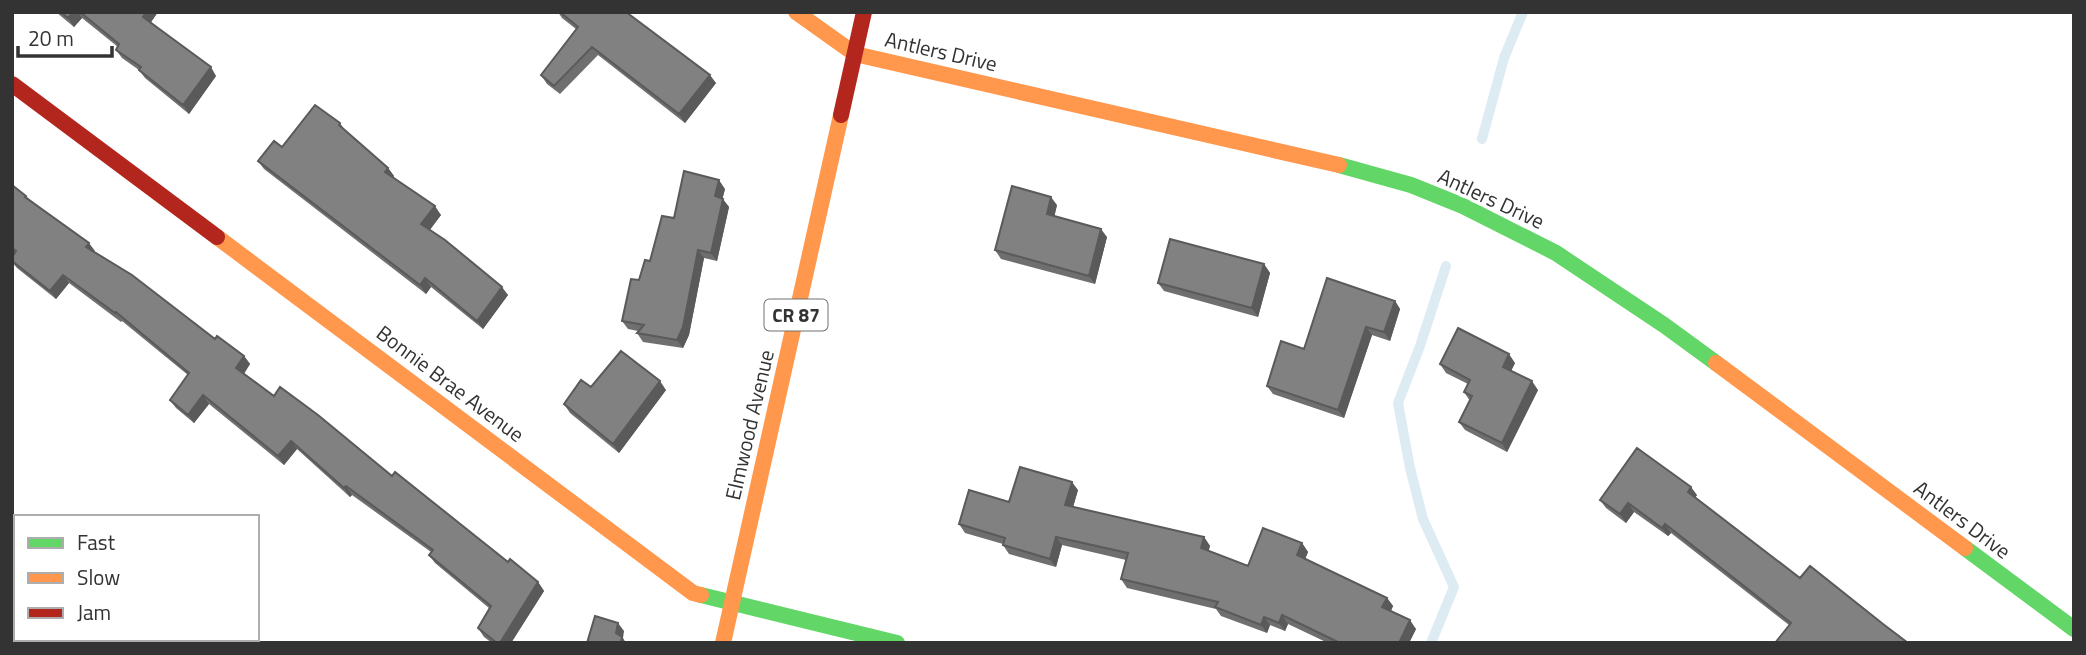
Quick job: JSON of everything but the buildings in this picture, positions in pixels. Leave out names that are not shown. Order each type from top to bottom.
[{"type":"street","name":"Antlers Drive","points":[[796,12],[855,54],[1363,171],[1411,185],[1463,205],[1556,253],[1664,325],[2074,629]]},
{"type":"street","name":"Elmwood Avenue","points":[[723,643],[864,12]]},
{"type":"street","name":"Bonnie Brae Avenue","points":[[12,84],[693,593],[897,643]]},
{"type":"waterway","points":[[1482,139],[1504,58],[1523,12]]},
{"type":"waterway","points":[[1431,643],[1454,587],[1423,519],[1398,403],[1446,266]]},
{"type":"traffic: fast","points":[[1339,165],[1411,185],[1463,206],[1556,253],[1716,363]]},
{"type":"traffic: fast","points":[[1965,548],[2074,629]]},
{"type":"traffic: fast","points":[[701,595],[897,643]]},
{"type":"traffic: slow","points":[[796,12],[855,54],[1339,165]]},
{"type":"traffic: slow","points":[[723,643],[841,115]]},
{"type":"traffic: slow","points":[[217,237],[693,593],[701,595]]},
{"type":"traffic: slow","points":[[1716,363],[1965,548]]},
{"type":"traffic: jam","points":[[841,115],[864,12]]},
{"type":"traffic: jam","points":[[12,84],[217,237]]}]
